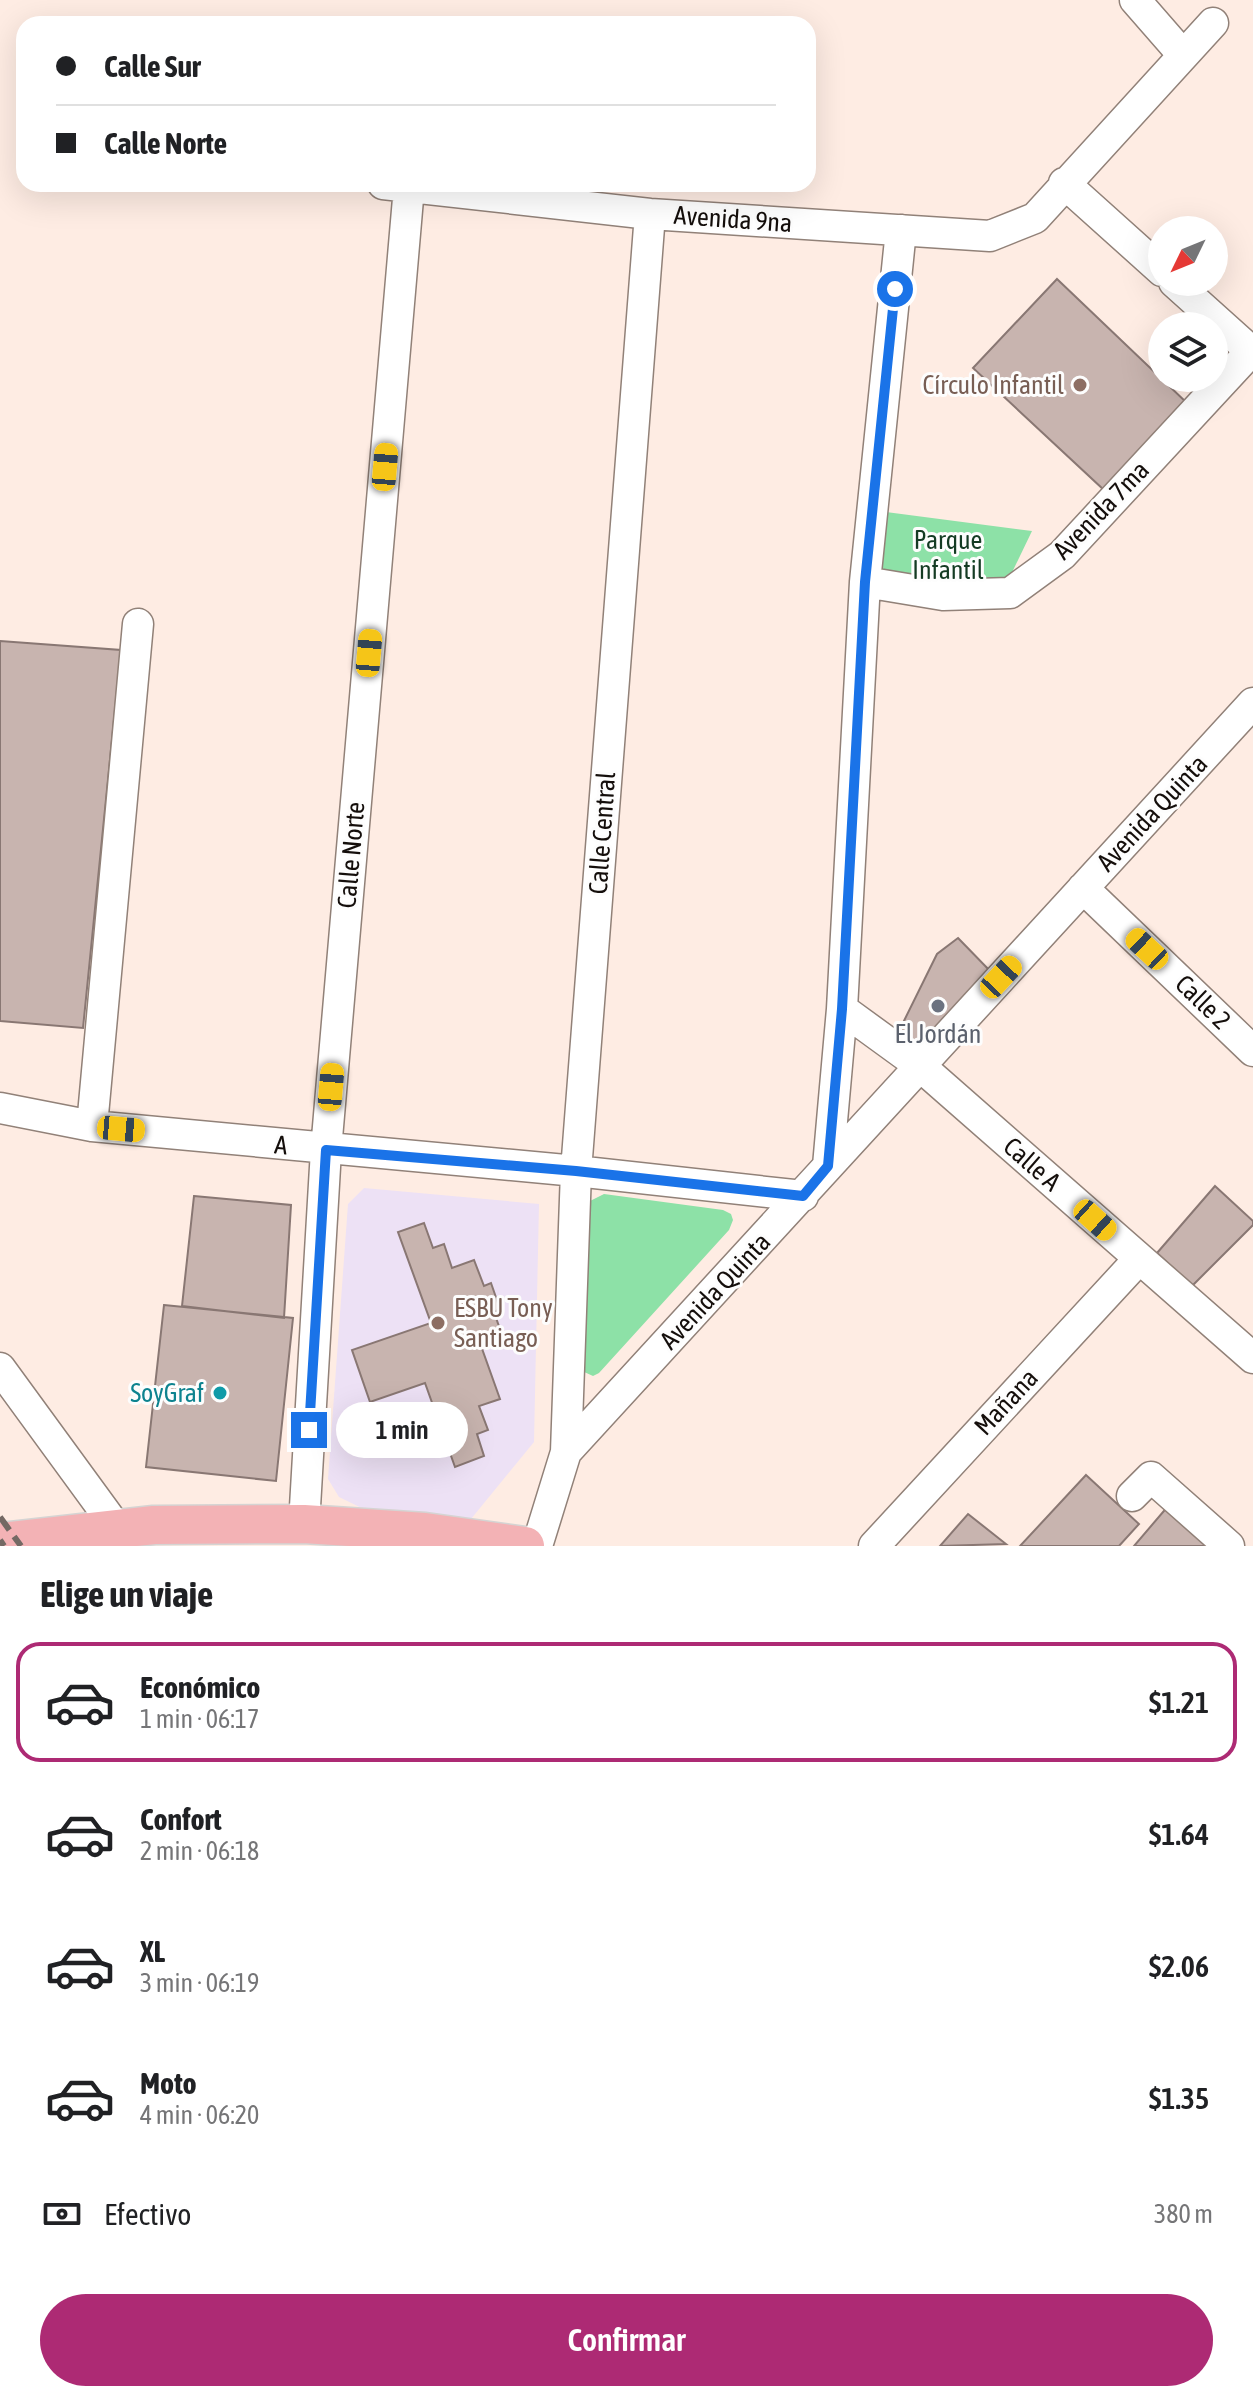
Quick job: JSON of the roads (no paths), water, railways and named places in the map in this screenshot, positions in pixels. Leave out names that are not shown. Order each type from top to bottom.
[{"type":"main road","points":[[0,1542],[154,1525],[304,1524],[425,1532],[525,1546]]},
{"type":"street","points":[[1135,0],[1183,55]]},
{"type":"street","name":"Avenida 9na","points":[[450,192],[650,214],[990,236],[1035,218],[1213,23]]},
{"type":"street","points":[[1064,183],[1148,258]]},
{"type":"street","name":"Calle Norte","points":[[304,1524],[326,1150],[396,192]]},
{"type":"street","name":"Calle Central","points":[[566,1452],[576,1171],[650,214]]},
{"type":"street","points":[[828,1166],[842,1009],[865,582],[901,230]]},
{"type":"street","points":[[1190,296],[1252,351]]},
{"type":"street","name":"Avenida 7ma","points":[[865,582],[943,595],[1010,593],[1062,555],[1252,351]]},
{"type":"street","points":[[92,1126],[138,624]]},
{"type":"street","name":"Avenida Quinta","points":[[537,1546],[566,1452],[1252,706]]},
{"type":"street","name":"Calle 2","points":[[1083,888],[1253,1051]]},
{"type":"street","name":"Calle A","points":[[842,1009],[919,1065],[1253,1358]]},
{"type":"street","name":"A","points":[[0,1108],[92,1126],[576,1171],[803,1196]]},
{"type":"street","name":"Mañana","points":[[874,1546],[1139,1259]]},
{"type":"street","points":[[0,1368],[119,1531]]},
{"type":"street","points":[[1132,1496],[1151,1477],[1229,1546]]},
{"type":"railway","points":[[0,1517],[21,1546]]},
{"type":"railway","points":[[0,1540],[4,1546]]},
{"type":"place","name":"Círculo Infantil","points":[[1080,385]]},
{"type":"place","name":"El Jordán","points":[[938,1006]]},
{"type":"place","name":"ESBU Tony Santiago","points":[[438,1323]]},
{"type":"place","name":"SoyGraf","points":[[220,1393]]},
{"type":"park label","name":"Parque Infantil","points":[[948,555]]}]
